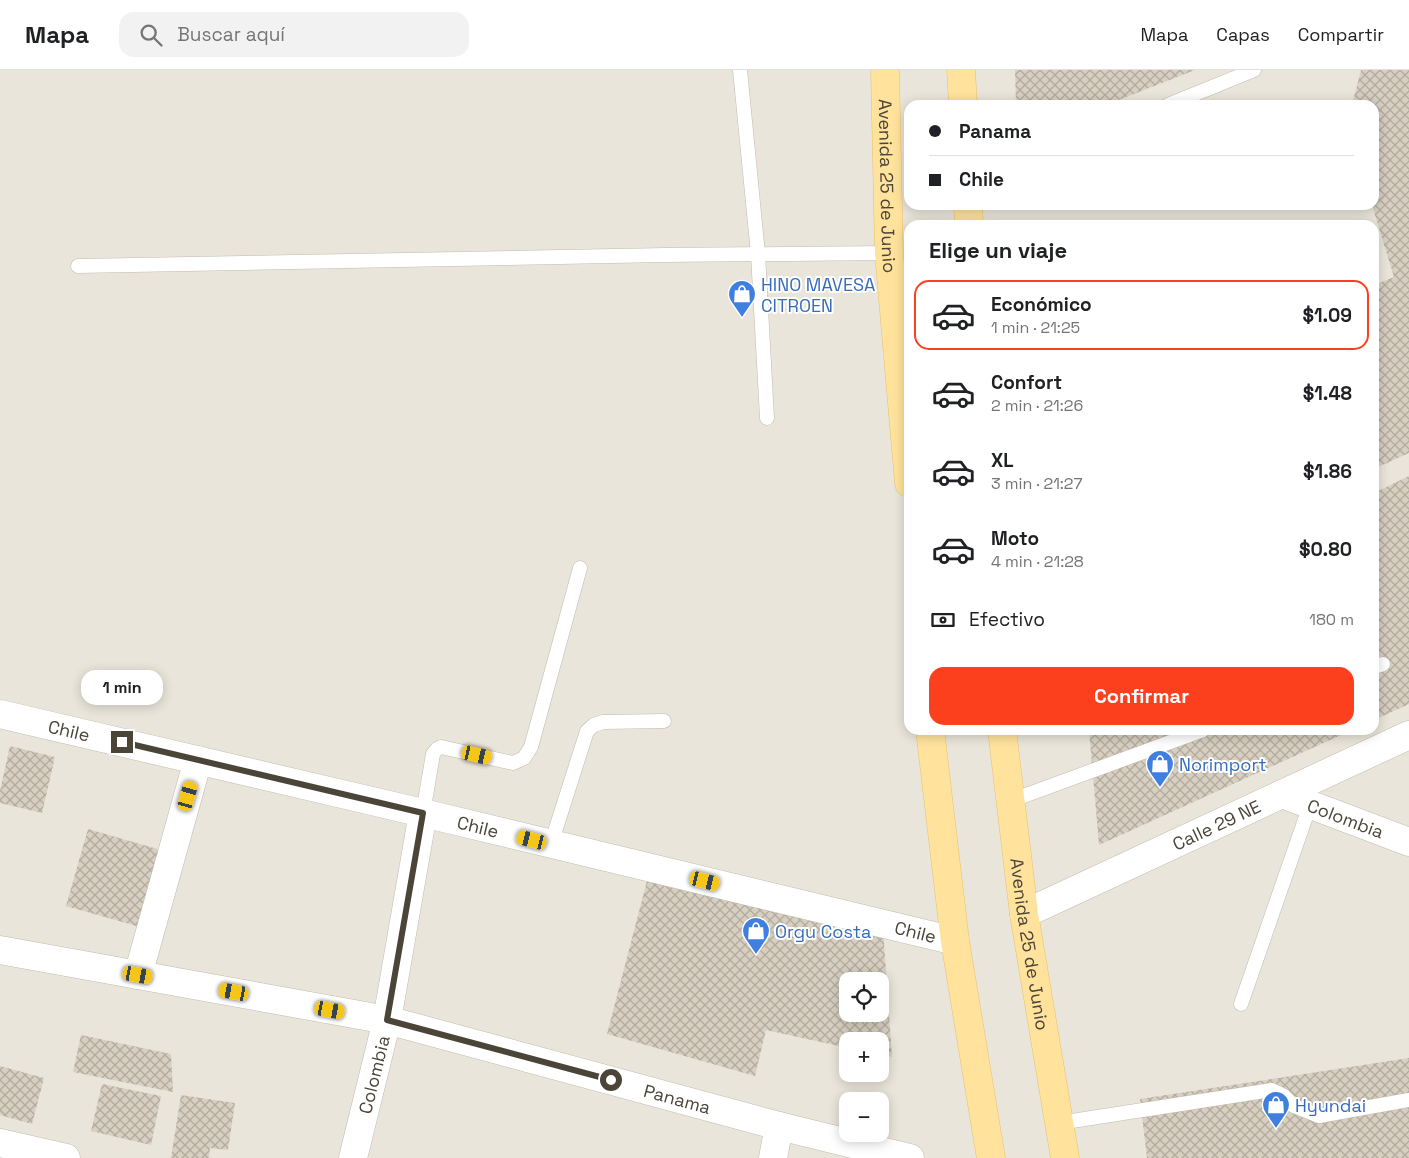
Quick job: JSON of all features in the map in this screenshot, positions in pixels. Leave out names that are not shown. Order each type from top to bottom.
[{"type":"main road","name":"Avenida 25 de Junio","points":[[885,70],[889,253],[904,426]]},
{"type":"main road","points":[[961,70],[963,100]]},
{"type":"main road","points":[[931,735],[955,941],[991,1158]]},
{"type":"main road","name":"Avenida 25 de Junio","points":[[1003,735],[1024,914],[1065,1158]]},
{"type":"street","name":"Chile","points":[[0,714],[423,813],[955,941]]},
{"type":"street","name":"Calle 29 NE","points":[[1024,914],[1409,735]]},
{"type":"street","points":[[138,975],[198,760]]},
{"type":"street","name":"Colombia","points":[[1282,794],[1409,842]]},
{"type":"street","name":"Colombia","points":[[353,1158],[387,1020],[423,813]]},
{"type":"street","name":"Panama","points":[[0,950],[387,1020],[779,1126],[910,1158]]},
{"type":"street","points":[[773,1158],[779,1126]]},
{"type":"street","points":[[0,1143],[66,1158]]},
{"type":"lane","points":[[740,70],[758,254],[767,418]]},
{"type":"lane","points":[[1180,100],[1254,70]]},
{"type":"lane","points":[[78,266],[889,253]]},
{"type":"lane","points":[[423,813],[433,754],[437,749],[442,747],[512,763],[524,758],[531,747],[580,568]]},
{"type":"lane","points":[[551,844],[587,731],[594,725],[603,722],[664,721]]},
{"type":"lane","points":[[1010,801],[1189,735]]},
{"type":"lane","points":[[1241,1004],[1310,805]]},
{"type":"lane","points":[[1059,1123],[1272,1090],[1284,1096],[1294,1106],[1319,1116],[1409,1100]]},
{"type":"shaded area","points":[[0,70],[1409,70],[1409,1158],[0,1158]]},
{"type":"building","points":[[1015,70],[1195,70],[1119,100],[1016,100]]},
{"type":"building","points":[[1361,70],[1409,70],[1409,453],[1379,467],[1379,283],[1394,277],[1379,228],[1379,220],[1377,220],[1374,210],[1379,210],[1379,100],[1353,100]]},
{"type":"building","points":[[1409,476],[1409,704],[1379,718],[1379,491]]},
{"type":"building","name":"Norimport","points":[[1089,735],[1341,735],[1099,845]]},
{"type":"building","points":[[10,746],[55,757],[42,813],[0,803],[0,791]]},
{"type":"building","points":[[88,829],[161,850],[140,927],[66,906]]},
{"type":"building","name":"Orgu Costa","points":[[648,877],[883,929],[886,972],[839,972],[839,1022],[889,1022],[889,1014],[892,1057],[889,1056],[889,1032],[839,1032],[839,1046],[766,1030],[755,1076],[607,1034]]},
{"type":"building","points":[[81,1035],[171,1054],[173,1092],[73,1072]]},
{"type":"building","name":"Hyundai","points":[[1409,1058],[1409,1158],[1147,1158],[1140,1099]]},
{"type":"building","points":[[0,1066],[44,1078],[32,1124],[0,1115]]},
{"type":"building","points":[[102,1084],[161,1096],[151,1145],[91,1131]]},
{"type":"building","points":[[181,1095],[235,1103],[228,1150],[210,1148],[209,1158],[171,1158]]},
{"type":"place","name":"HINO MAVESA CITROEN","points":[[742,318]]},
{"type":"place","name":"Norimport","points":[[1160,788]]},
{"type":"place","name":"Orgu Costa","points":[[756,955]]},
{"type":"place","name":"Hyundai","points":[[1276,1129]]},
{"type":"route","points":[[122,742],[423,813],[387,1020],[611,1080]]}]
